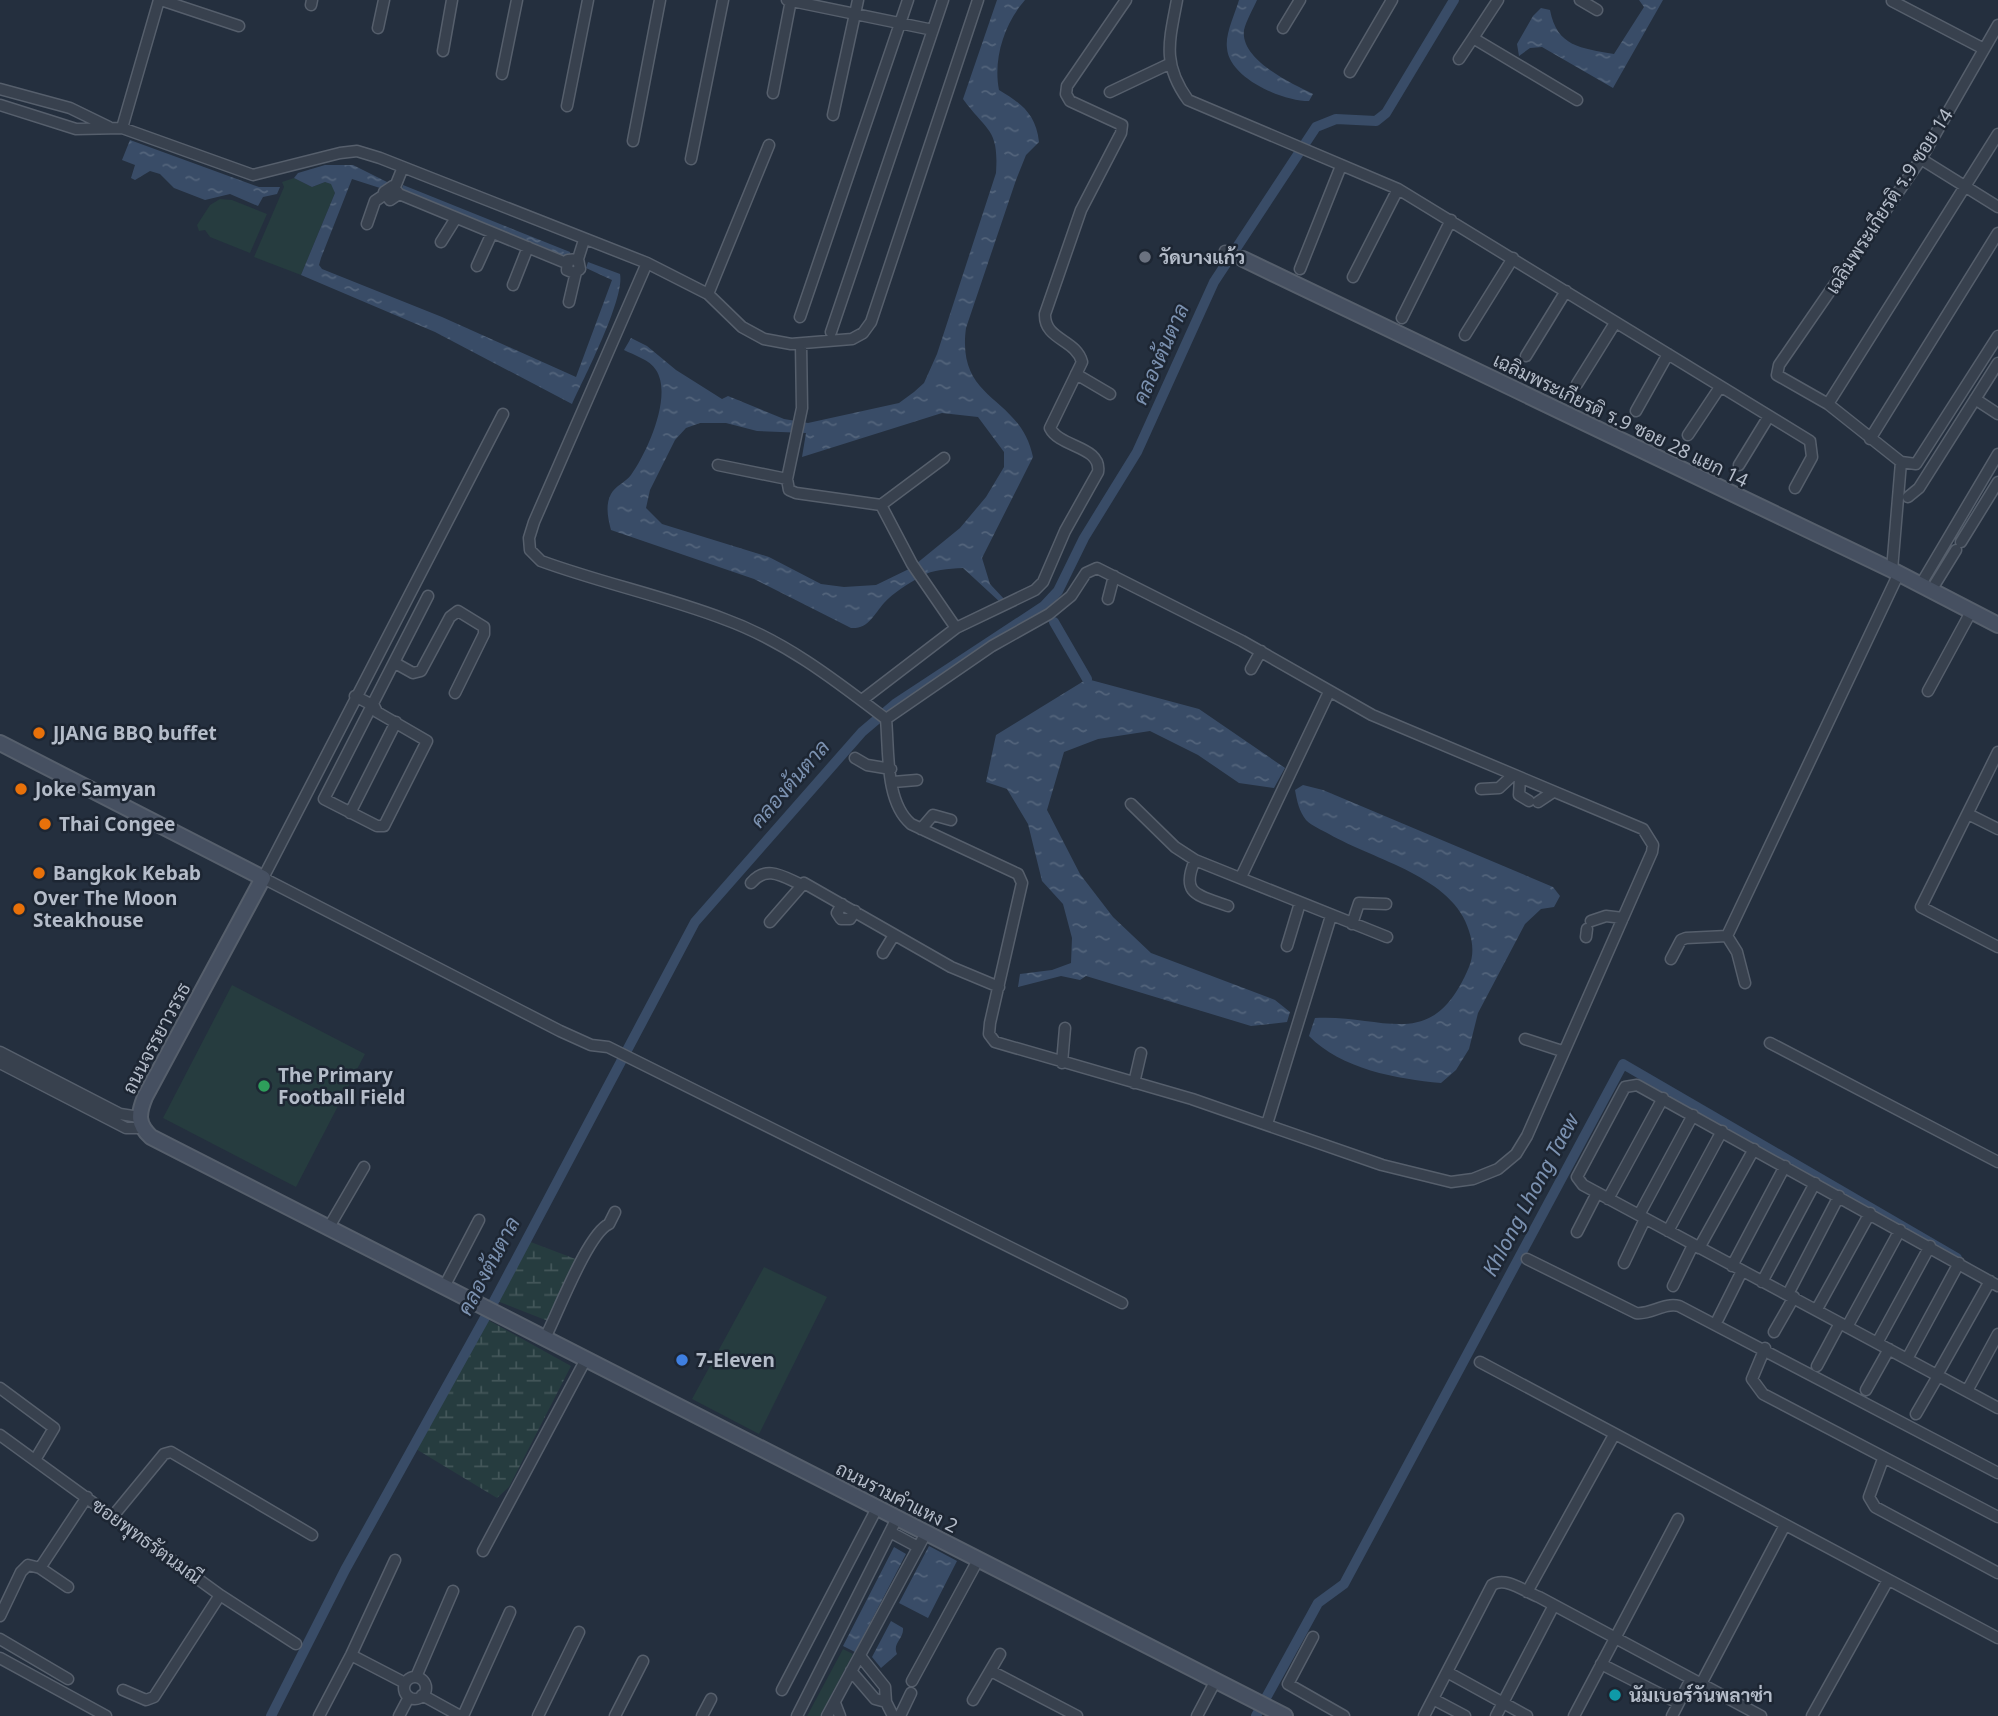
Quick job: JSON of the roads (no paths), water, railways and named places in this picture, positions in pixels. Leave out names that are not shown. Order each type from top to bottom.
[{"type":"main road","name":"เฉลิมพระเกียรติ ร.9 ซอย 28 แยก 14","points":[[1243,259],[1927,587],[1998,625]]},
{"type":"main road","points":[[0,743],[263,878]]},
{"type":"main road","name":"ถนนจรรยาวรรธ","points":[[140,1123],[145,1097],[263,878]]},
{"type":"main road","points":[[140,1123],[151,1137],[445,1285]]},
{"type":"main road","name":"ถนนรามคำแหง 2","points":[[445,1285],[1285,1716]]},
{"type":"street","points":[[122,128],[160,0],[239,26]]},
{"type":"street","points":[[378,29],[384,0]]},
{"type":"street","points":[[443,51],[452,0]]},
{"type":"street","points":[[502,74],[517,0]]},
{"type":"street","points":[[567,106],[588,0]]},
{"type":"street","points":[[633,141],[660,0]]},
{"type":"street","points":[[691,159],[723,0]]},
{"type":"street","points":[[773,93],[789,0],[933,30]]},
{"type":"street","points":[[833,115],[858,0]]},
{"type":"street","points":[[800,317],[908,0]]},
{"type":"street","points":[[831,332],[943,0]]},
{"type":"street","points":[[110,127],[70,108],[3,90],[0,105],[76,129],[122,128],[253,175],[357,151],[648,263],[708,294],[754,335],[800,344],[852,339],[863,333],[871,322],[978,0]]},
{"type":"street","points":[[865,703],[956,628],[1035,590],[1043,582],[1065,531],[1098,472],[1099,464],[1095,457],[1054,436],[1050,428],[1082,362],[1076,349],[1050,332],[1045,325],[1045,314],[1081,210],[1118,140],[1122,125],[1115,119],[1070,101],[1066,94],[1067,86],[1126,0]]},
{"type":"street","points":[[1177,0],[1168,52],[1169,64],[1176,83],[1188,100],[1398,189],[1810,441],[1812,457],[1795,488]]},
{"type":"street","points":[[1283,28],[1300,0]]},
{"type":"street","points":[[1350,72],[1391,0]]},
{"type":"street","points":[[1459,60],[1498,0]]},
{"type":"street","points":[[1580,0],[1597,10]]},
{"type":"street","points":[[1892,1],[1984,50]]},
{"type":"street","name":"เฉลิมพระเกียรติ ร.9 ซอย 14","points":[[1828,404],[1777,375],[1779,365],[1921,159],[1998,25]]},
{"type":"street","points":[[1473,37],[1577,100]]},
{"type":"street","points":[[1110,92],[1169,64]]},
{"type":"street","points":[[1998,134],[1828,404],[1901,462],[1916,464],[1998,336]]},
{"type":"street","points":[[708,294],[769,145]]},
{"type":"street","points":[[1921,159],[1998,207]]},
{"type":"street","points":[[1300,269],[1341,166]]},
{"type":"street","points":[[367,224],[375,201],[384,195],[390,200],[397,191],[402,167]]},
{"type":"street","points":[[1353,277],[1398,189]]},
{"type":"street","points":[[397,191],[456,219],[566,263]]},
{"type":"street","points":[[441,242],[456,219]]},
{"type":"street","points":[[1402,318],[1451,220]]},
{"type":"street","points":[[477,266],[492,233]]},
{"type":"street","points":[[1870,439],[1998,233]]},
{"type":"street","points":[[569,302],[576,272],[581,265],[578,259],[584,240]]},
{"type":"street","points":[[513,285],[528,247]]},
{"type":"street","name":"เฉลิมพระเกียรติ ร.9 ซอย 28 แยก 14","points":[[1225,251],[1243,259]]},
{"type":"street","points":[[566,263],[571,258],[578,259]]},
{"type":"street","points":[[1465,335],[1513,258]]},
{"type":"street","points":[[566,263],[568,270],[576,272]]},
{"type":"street","points":[[648,263],[534,522],[529,538],[530,550],[541,561],[716,616],[757,633],[822,670],[884,717],[897,806],[903,818],[1018,874],[1021,891],[989,1034],[995,1042],[1267,1124],[1382,1165],[1451,1182],[1473,1180],[1498,1169],[1516,1154],[1527,1136],[1562,1051],[1652,852],[1653,845],[1643,829],[1372,715],[1261,651],[1097,568],[1091,569],[1071,596],[1049,614],[992,646],[884,717]]},
{"type":"street","points":[[1526,356],[1566,291]]},
{"type":"street","points":[[1577,384],[1615,323]]},
{"type":"street","points":[[800,344],[802,408],[787,479],[789,490],[796,494],[881,505],[944,458]]},
{"type":"street","points":[[1636,411],[1668,354]]},
{"type":"street","points":[[1908,497],[1919,488],[1998,362]]},
{"type":"street","points":[[1076,374],[1110,394]]},
{"type":"street","points":[[1688,435],[1720,387]]},
{"type":"street","points":[[1975,399],[1998,414]]},
{"type":"street","points":[[503,414],[263,878],[560,1031],[591,1045],[608,1046],[1122,1303]]},
{"type":"street","points":[[1739,465],[1769,416]]},
{"type":"street","points":[[1927,587],[1998,454]]},
{"type":"street","points":[[1727,936],[1895,572],[1901,462]]},
{"type":"street","points":[[718,465],[787,479]]},
{"type":"street","points":[[1927,587],[1959,546],[1998,482]]},
{"type":"street","points":[[881,505],[912,564],[956,628]]},
{"type":"street","points":[[1108,598],[1115,576]]},
{"type":"street","points":[[353,700],[374,710],[425,738],[427,745],[383,826],[377,826],[324,799],[374,710],[428,596]]},
{"type":"street","points":[[1928,691],[1972,610]]},
{"type":"street","points":[[395,663],[413,673],[421,671],[450,617],[458,611],[484,627],[484,634],[454,693]]},
{"type":"street","points":[[1251,668],[1261,651]]},
{"type":"street","points":[[1241,877],[1329,692]]},
{"type":"street","points":[[350,813],[396,722]]},
{"type":"street","points":[[1998,752],[1921,907],[1998,947]]},
{"type":"street","points":[[855,758],[867,765],[891,769]]},
{"type":"street","points":[[1481,789],[1499,788],[1516,776]]},
{"type":"street","points":[[1516,776],[1519,795],[1533,801],[1553,792]]},
{"type":"street","points":[[893,782],[917,780]]},
{"type":"street","points":[[1132,804],[1175,847],[1195,860],[1387,937]]},
{"type":"street","points":[[1968,814],[1998,829]]},
{"type":"street","points":[[921,829],[933,816],[951,820]]},
{"type":"street","points":[[1195,860],[1188,875],[1191,889],[1197,895],[1228,906]]},
{"type":"street","points":[[751,883],[761,874],[770,872],[800,884],[807,884],[951,967],[999,988]]},
{"type":"street","points":[[769,922],[800,884]]},
{"type":"street","points":[[1287,946],[1300,902]]},
{"type":"street","points":[[1352,924],[1359,903],[1386,904]]},
{"type":"street","points":[[1267,1124],[1331,916]]},
{"type":"street","points":[[1588,929],[1606,916],[1623,918]]},
{"type":"street","points":[[883,953],[894,934]]},
{"type":"street","points":[[1671,959],[1678,945],[1686,938],[1727,936]]},
{"type":"street","points":[[1727,936],[1737,952],[1745,983]]},
{"type":"street","points":[[1062,1063],[1065,1028]]},
{"type":"street","points":[[1525,1038],[1562,1051]]},
{"type":"street","points":[[1770,1043],[1998,1162]]},
{"type":"street","points":[[0,1052],[140,1123]]},
{"type":"street","points":[[1134,1083],[1141,1053]]},
{"type":"street","points":[[0,1063],[126,1128],[140,1123]]},
{"type":"street","points":[[1916,1414],[1938,1375],[1994,1283],[1637,1084],[1625,1087],[1577,1177],[1583,1185],[1791,1295],[1844,1325],[1938,1375],[1998,1408]]},
{"type":"street","points":[[1608,1199],[1663,1098]]},
{"type":"street","points":[[1623,1263],[1642,1217],[1693,1115]]},
{"type":"street","points":[[1668,1231],[1722,1131]]},
{"type":"street","points":[[1673,1286],[1755,1149]]},
{"type":"street","points":[[1732,1266],[1785,1166]]},
{"type":"street","points":[[329,1227],[363,1167]]},
{"type":"street","points":[[1762,1282],[1815,1183]]},
{"type":"street","points":[[1577,1232],[1597,1192]]},
{"type":"street","points":[[1774,1332],[1839,1196]]},
{"type":"street","points":[[545,1338],[592,1243],[601,1227],[609,1224],[615,1212]]},
{"type":"street","points":[[1817,1310],[1870,1213]]},
{"type":"street","points":[[445,1285],[479,1220]]},
{"type":"street","points":[[1817,1366],[1900,1230]]},
{"type":"street","points":[[1877,1343],[1930,1246]]},
{"type":"street","points":[[1527,1259],[1636,1313],[1675,1304],[1765,1348],[1998,1473]]},
{"type":"street","points":[[1907,1359],[1959,1263]]},
{"type":"street","points":[[1718,1318],[1742,1271]]},
{"type":"street","points":[[1967,1391],[1998,1334]]},
{"type":"street","points":[[1765,1348],[1752,1379],[1763,1394],[1998,1517]]},
{"type":"street","points":[[1866,1390],[1889,1349]]},
{"type":"street","points":[[483,1551],[586,1359]]},
{"type":"street","points":[[1480,1363],[1784,1527],[1998,1638]]},
{"type":"street","points":[[0,1388],[54,1428],[35,1460]]},
{"type":"street","name":"ซอยพุทธรัตนมณี","points":[[0,1435],[220,1595],[296,1644]]},
{"type":"street","points":[[1527,1592],[1614,1435]]},
{"type":"street","points":[[113,1516],[164,1454],[171,1452],[312,1535]]},
{"type":"street","points":[[1883,1459],[1869,1497],[1875,1507],[1998,1573]]},
{"type":"street","points":[[40,1568],[88,1497]]},
{"type":"street","points":[[782,1690],[877,1508]]},
{"type":"street","points":[[797,1716],[897,1518]]},
{"type":"street","points":[[1574,1716],[1678,1518]]},
{"type":"street","points":[[1672,1716],[1678,1703],[1696,1681],[1784,1527]]},
{"type":"street","points":[[890,1532],[918,1547]]},
{"type":"street","points":[[827,1716],[926,1533]]},
{"type":"street","points":[[319,1716],[395,1560]]},
{"type":"street","points":[[912,1681],[978,1560]]},
{"type":"street","points":[[0,1616],[28,1565],[40,1568],[68,1587]]},
{"type":"street","points":[[1812,1716],[1888,1580]]},
{"type":"street","points":[[1424,1716],[1492,1585],[1504,1582],[1554,1605],[1754,1715]]},
{"type":"street","points":[[405,1683],[416,1677],[453,1591]]},
{"type":"street","points":[[123,1690],[146,1700],[155,1697],[220,1595]]},
{"type":"street","points":[[1496,1716],[1554,1605]]},
{"type":"street","points":[[409,1697],[422,1695],[461,1716],[510,1612]]},
{"type":"street","points":[[538,1716],[579,1632]]},
{"type":"street","points":[[1313,1637],[1288,1684],[1344,1716]]},
{"type":"street","points":[[0,1639],[68,1679]]},
{"type":"street","points":[[973,1700],[1000,1654]]},
{"type":"street","points":[[351,1655],[405,1683]]},
{"type":"street","points":[[860,1656],[886,1687],[886,1702],[893,1716]]},
{"type":"street","points":[[0,1658],[106,1716]]},
{"type":"street","points":[[615,1716],[643,1661]]},
{"type":"street","points":[[1601,1664],[1678,1703]]},
{"type":"street","points":[[851,1671],[875,1699],[886,1702]]},
{"type":"street","points":[[990,1671],[1077,1716]]},
{"type":"street","points":[[1447,1672],[1527,1716]]},
{"type":"street","points":[[416,1677],[425,1686],[422,1695]]},
{"type":"street","points":[[1197,1716],[1216,1680]]},
{"type":"street","points":[[405,1683],[404,1689],[409,1697]]},
{"type":"street","points":[[900,1716],[911,1693]]},
{"type":"street","points":[[399,1716],[409,1697]]},
{"type":"street","points":[[702,1716],[711,1699]]},
{"type":"street","points":[[1433,1699],[1465,1716]]},
{"type":"street","points":[[835,1703],[840,1716]]},
{"type":"water","points":[[997,0],[1025,0],[1011,20],[1002,42],[998,66],[999,90],[1026,110],[1035,124],[1039,142],[1026,155],[1016,180],[966,328],[965,352],[970,371],[979,385],[1016,421],[1026,436],[1033,457],[982,558],[990,584],[1005,600],[1001,603],[963,568],[941,570],[925,574],[906,585],[888,599],[867,623],[851,628],[754,579],[611,530],[609,498],[631,475],[644,453],[656,424],[662,394],[653,366],[624,350],[631,338],[647,346],[676,370],[722,399],[728,396],[784,419],[808,423],[899,403],[924,383],[937,354],[996,173],[995,147],[990,132],[963,99]],"holes":[[[942,413],[978,417],[1004,452],[1004,467],[986,497],[960,528],[911,568],[876,585],[844,587],[821,584],[769,557],[662,524],[646,508],[650,490],[675,440],[686,428],[700,423],[726,423],[757,431],[806,433],[802,457]]]},
{"type":"water","points":[[1239,0],[1257,0],[1244,30],[1250,51],[1269,69],[1313,94],[1309,101],[1285,97],[1259,86],[1237,69],[1230,59],[1227,42]]},
{"type":"water","points":[[1639,0],[1663,0],[1613,88],[1542,47],[1530,48],[1519,56],[1517,44],[1533,16],[1541,8],[1550,10],[1558,32],[1572,44],[1614,54],[1644,7]]},
{"type":"water","points":[[130,140],[259,187],[280,187],[277,194],[263,197],[258,206],[230,194],[205,200],[174,188],[160,174],[150,171],[135,180],[131,178],[135,165],[122,160]]},
{"type":"water","points":[[325,165],[353,165],[389,183],[380,188],[352,179],[321,258],[319,265],[322,269],[442,317],[576,377],[612,280],[586,268],[588,262],[620,274],[620,285],[610,319],[572,404],[435,332],[301,275],[335,193],[331,184],[325,182],[312,187],[294,178],[298,173]]},
{"type":"water","points":[[403,185],[570,252],[571,256],[568,259],[401,192]]},
{"type":"water","points":[[1087,679],[1199,709],[1285,768],[1274,788],[1239,783],[1198,755],[1150,731],[1098,739],[1064,752],[1047,810],[1080,874],[1113,917],[1151,953],[1275,1000],[1290,1012],[1287,1022],[1251,1026],[1086,976],[1080,980],[1061,976],[1018,987],[1020,974],[1052,970],[1071,963],[1072,938],[1063,904],[1042,881],[1028,824],[1007,789],[986,782],[996,735]]},
{"type":"water","points":[[1303,785],[1323,790],[1553,887],[1560,896],[1554,907],[1541,909],[1525,924],[1478,1013],[1469,1049],[1456,1070],[1441,1083],[1406,1079],[1353,1064],[1337,1057],[1309,1036],[1315,1018],[1404,1024],[1422,1021],[1439,1012],[1455,994],[1469,967],[1472,949],[1469,931],[1461,912],[1430,883],[1317,828],[1306,820],[1295,790]]},
{"type":"water","points":[[929,1546],[957,1561],[928,1618],[899,1603]]},
{"type":"water","points":[[894,1547],[906,1554],[855,1652],[843,1646]]},
{"type":"water","points":[[891,1621],[903,1628],[903,1632],[896,1647],[897,1654],[881,1668],[872,1657]]},
{"type":"waterway","name":"คลองต้นตาล","points":[[271,1716],[345,1570],[492,1305],[695,922],[862,732],[895,704],[1044,606],[1058,591],[1084,538],[1137,452],[1214,282],[1316,127],[1336,119],[1376,121],[1386,113],[1454,0]]},
{"type":"waterway","points":[[1054,622],[1087,679]]},
{"type":"waterway","name":"Khlong Lhong Taew","points":[[1256,1716],[1318,1603],[1344,1584],[1623,1064],[1957,1258]]},
{"type":"place","name":"วัดบางแก้ว","points":[[1145,257]]},
{"type":"place","name":"JJANG BBQ buffet","points":[[39,733]]},
{"type":"place","name":"Joke Samyan","points":[[21,789]]},
{"type":"place","name":"Thai Congee","points":[[45,824]]},
{"type":"place","name":"Bangkok Kebab","points":[[39,873]]},
{"type":"place","name":"Over The Moon Steakhouse","points":[[19,909]]},
{"type":"place","name":"The Primary Football Field","points":[[264,1086]]},
{"type":"place","name":"7-Eleven","points":[[682,1360]]},
{"type":"place","name":"นัมเบอร์วันพลาซ่า","points":[[1615,1695]]}]
